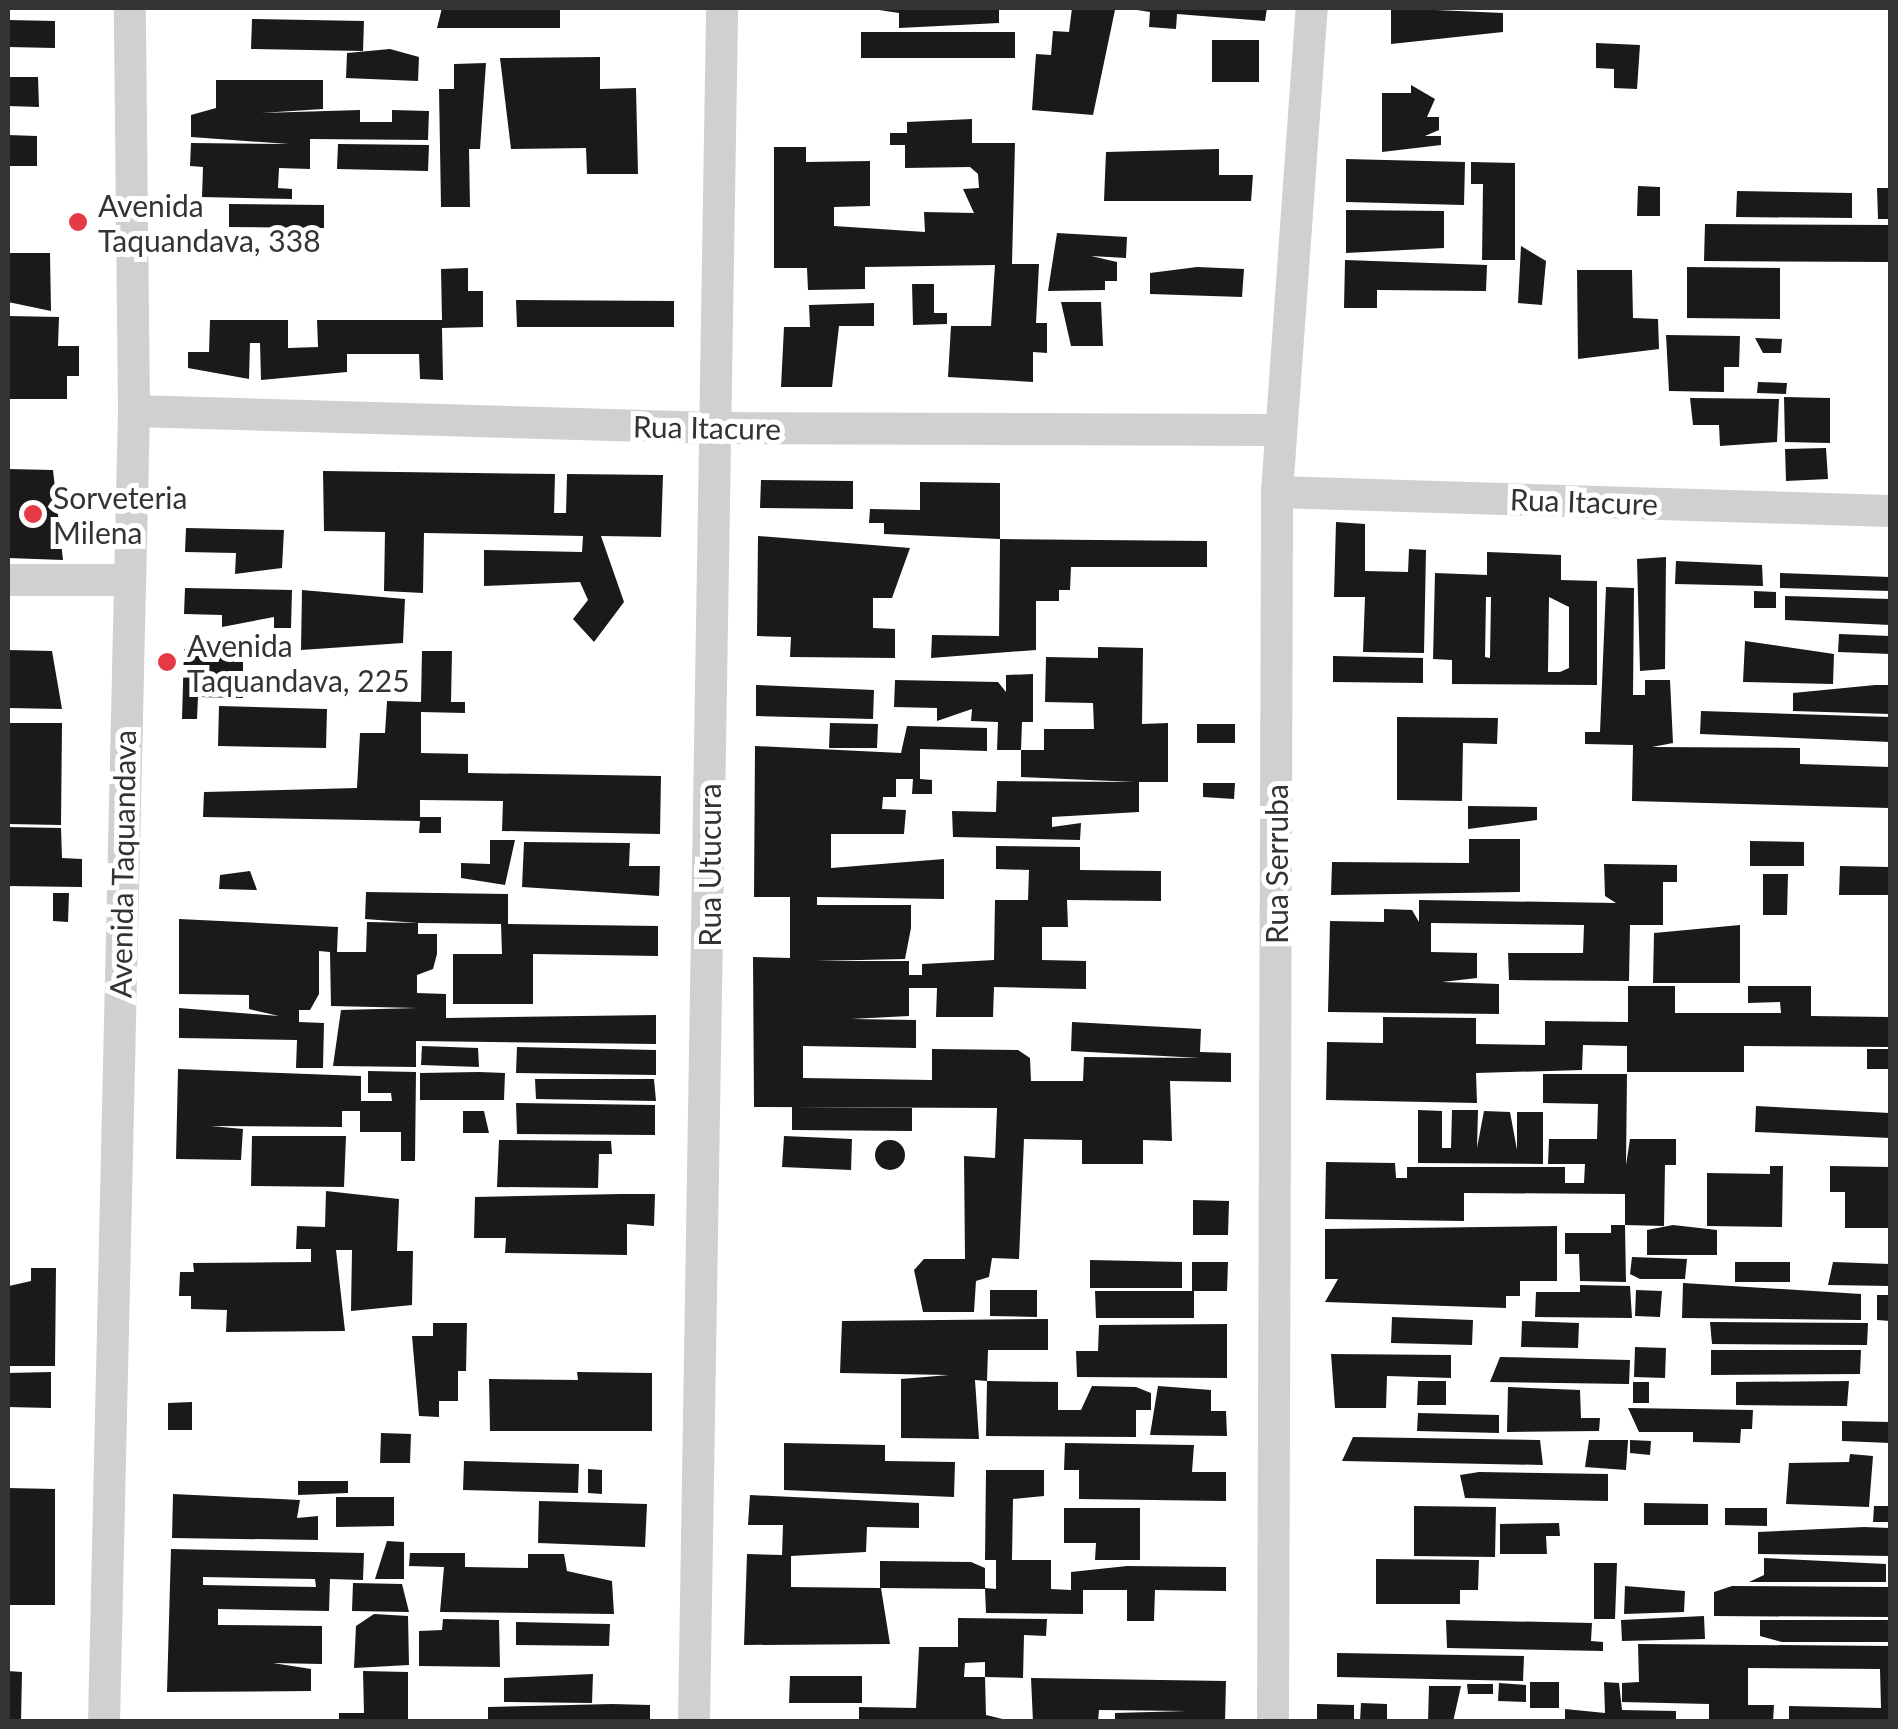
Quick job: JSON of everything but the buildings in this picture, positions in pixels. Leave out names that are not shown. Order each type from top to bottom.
[{"type":"street","name":"Avenida Taquandava","points":[[104,1722],[134,411],[130,8]]},
{"type":"street","name":"Rua Utucura","points":[[694,1722],[722,8]]},
{"type":"street","name":"Rua Serruba","points":[[1273,1722],[1277,492],[1312,8]]},
{"type":"street","name":"Rua Itacure","points":[[134,411],[716,428],[1281,430]]},
{"type":"street","name":"Rua Itacure","points":[[1277,492],[1890,511]]},
{"type":"street","points":[[8,580],[128,580]]},
{"type":"place","name":"Avenida Taquandava, 338","points":[[78,222]]},
{"type":"place","name":"Sorveteria Milena","points":[[33,514]]},
{"type":"place","name":"Avenida Taquandava, 225","points":[[167,662]]}]
